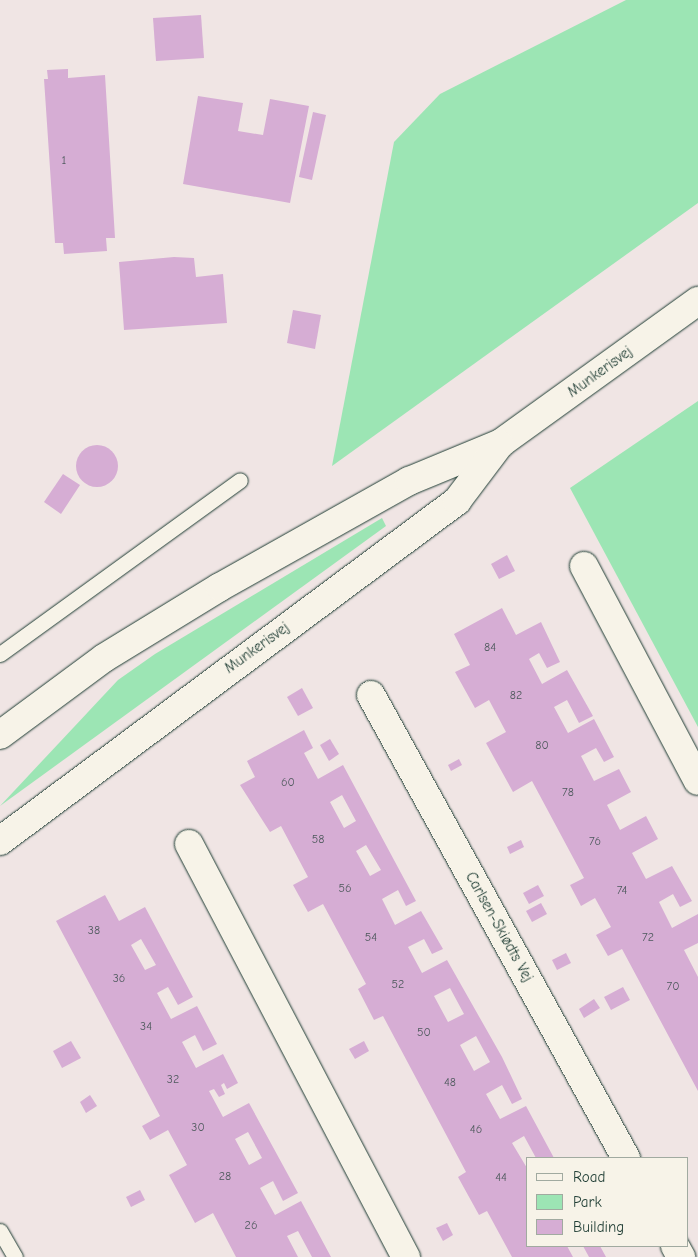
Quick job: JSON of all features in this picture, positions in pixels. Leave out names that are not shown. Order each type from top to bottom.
[{"type":"main road","name":"Munkerisvej","points":[[0,735],[104,658],[220,587],[409,481],[501,443],[698,301]]},
{"type":"main road","name":"Munkerisvej","points":[[0,841],[457,501],[501,443]]},
{"type":"main road","points":[[584,566],[698,781]]},
{"type":"main road","name":"Carlsen-Skiødts Vej","points":[[371,695],[625,1157]]},
{"type":"main road","points":[[189,844],[406,1257]]},
{"type":"lane","points":[[0,654],[240,480]]},
{"type":"lane","points":[[0,1231],[15,1257]]},
{"type":"green space","points":[[626,0],[698,0],[698,203],[332,466],[394,142],[440,94]]},
{"type":"green space","points":[[698,401],[698,727],[570,488]]},
{"type":"green space","points":[[382,518],[386,526],[0,806],[118,680],[155,654]]},
{"type":"building","points":[[201,15],[204,58],[156,61],[153,18]]},
{"type":"building","points":[[68,69],[68,78],[105,75],[115,238],[106,238],[107,251],[64,254],[63,243],[55,243],[44,79],[48,79],[47,70]]},
{"type":"building","points":[[198,96],[243,103],[238,131],[263,135],[270,99],[309,106],[290,203],[183,184]]},
{"type":"building","points":[[313,112],[326,115],[312,180],[299,177]]},
{"type":"building","points":[[174,257],[194,258],[196,277],[223,274],[227,323],[124,330],[119,262]]},
{"type":"building","points":[[293,310],[321,315],[315,349],[287,343]]},
{"type":"building","points":[[97,445],[112,451],[118,466],[112,481],[97,487],[82,481],[76,466],[82,451]]},
{"type":"building","points":[[63,474],[80,485],[61,514],[44,502]]},
{"type":"building","points":[[507,555],[515,571],[499,579],[491,564]]},
{"type":"building","points":[[502,608],[516,635],[541,622],[560,662],[547,668],[539,653],[529,659],[542,684],[567,670],[593,716],[579,723],[567,700],[554,707],[568,733],[594,719],[614,757],[604,762],[596,748],[581,756],[594,781],[619,769],[631,792],[607,805],[620,830],[646,816],[658,839],[632,853],[646,879],[672,866],[692,901],[680,907],[673,894],[659,902],[672,928],[698,914],[698,943],[684,950],[698,977],[698,1091],[622,949],[608,956],[596,935],[611,927],[595,898],[581,906],[570,885],[584,878],[532,781],[513,792],[486,743],[506,732],[489,700],[475,708],[455,672],[470,665],[454,634]]},
{"type":"building","points":[[302,688],[313,708],[298,716],[287,697]]},
{"type":"building","points":[[304,730],[313,748],[304,753],[318,779],[343,765],[416,901],[406,906],[398,890],[382,899],[395,925],[421,911],[443,949],[432,954],[424,939],[408,947],[422,973],[447,960],[502,1057],[522,1099],[512,1104],[502,1085],[486,1094],[500,1119],[526,1106],[553,1157],[535,1157],[524,1136],[512,1143],[526,1166],[526,1247],[568,1247],[573,1257],[512,1257],[487,1211],[479,1215],[458,1177],[466,1172],[383,1016],[374,1020],[358,989],[366,984],[323,904],[308,912],[293,885],[308,877],[281,826],[270,832],[240,785],[255,777],[247,761]],"holes":[[[342,795],[356,821],[344,828],[330,802]],[[366,845],[381,870],[370,876],[356,851]],[[450,988],[464,1014],[448,1022],[434,996]],[[476,1036],[490,1062],[474,1071],[460,1045]]]},
{"type":"building","points":[[330,739],[339,754],[329,761],[320,745]]},
{"type":"building","points":[[459,759],[462,765],[451,771],[448,765]]},
{"type":"building","points":[[521,840],[524,847],[510,854],[507,847]]},
{"type":"building","points":[[538,885],[544,896],[529,904],[523,893]]},
{"type":"building","points":[[105,895],[119,921],[145,907],[193,997],[178,1005],[168,987],[157,993],[171,1019],[197,1006],[217,1044],[203,1051],[195,1035],[182,1042],[196,1068],[223,1054],[238,1083],[227,1089],[224,1083],[221,1085],[225,1094],[219,1097],[214,1089],[209,1091],[223,1117],[249,1103],[298,1193],[283,1201],[273,1181],[260,1188],[275,1215],[301,1201],[331,1257],[312,1257],[298,1231],[287,1236],[298,1257],[236,1257],[213,1213],[195,1223],[169,1175],[187,1165],[168,1130],[150,1140],[142,1126],[160,1116],[56,921]],"holes":[[[141,939],[156,965],[145,970],[131,945]],[[248,1132],[262,1158],[249,1165],[235,1139]]]},
{"type":"building","points":[[541,903],[547,914],[532,922],[526,911]]},
{"type":"building","points":[[566,953],[571,963],[557,970],[552,960]]},
{"type":"building","points":[[623,987],[630,1000],[611,1010],[604,997]]},
{"type":"building","points":[[594,999],[600,1008],[584,1018],[579,1009]]},
{"type":"building","points":[[71,1041],[81,1058],[62,1068],[53,1051]]},
{"type":"building","points":[[364,1041],[369,1051],[355,1059],[349,1049]]},
{"type":"building","points":[[90,1095],[97,1106],[86,1113],[80,1102]]},
{"type":"building","points":[[140,1190],[145,1200],[131,1207],[126,1197]]},
{"type":"building","points":[[447,1223],[453,1235],[443,1241],[436,1228]]},
{"type":"building","points":[[584,1247],[601,1247],[606,1257],[589,1257]]}]
